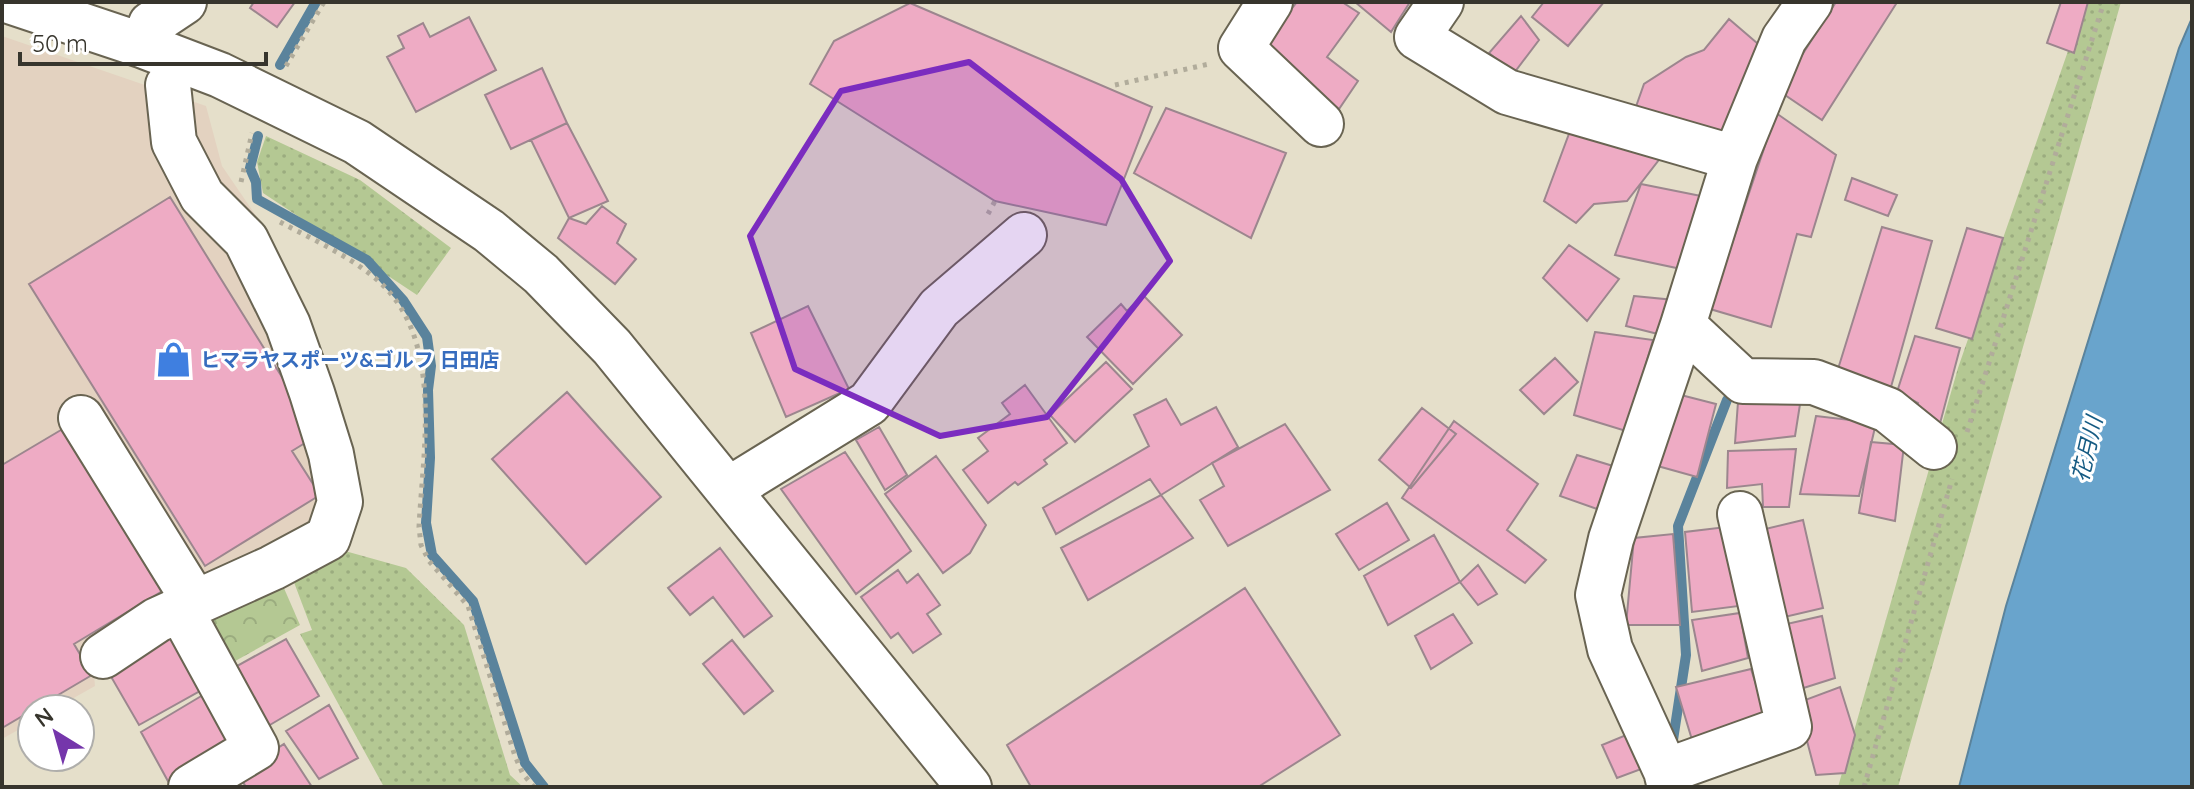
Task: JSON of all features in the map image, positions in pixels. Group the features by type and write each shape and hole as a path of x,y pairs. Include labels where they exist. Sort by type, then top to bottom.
{"street":[{"path":"12,2 220,75 357,142 489,231 541,274 612,347 969,787"},
{"path":"144,46 151,24 184,2"},
{"path":"1270,2 1241,48 1321,124"},
{"path":"1441,2 1417,37 1507,92 1735,158"},
{"path":"1740,514 1789,727 1668,779 1610,649 1598,595 1611,539 1735,158 1784,39 1810,2"},
{"path":"103,656 157,620 272,568 328,538 340,502 331,454 288,325 246,240 202,196 174,142 168,85"},
{"path":"728,490 869,403 939,308 1024,235"},
{"path":"1683,325 1743,381 1814,382 1888,410 1950,455"},
{"path":"81,418 188,606 256,748 191,787"}],"path":[{"path":"280,76 324,2"},
{"path":"1864,787 1950,455 2104,2"},
{"path":"1115,85 1222,61 1241,48"},
{"path":"244,191 241,182 253,131"},
{"path":"269,216 372,275 400,307 408,322 424,373 421,545 429,561 468,606 515,756 523,774 534,787"}],"highlighted area":[{"path":"969,62 1121,179 1170,261 1047,417 940,436 795,369 750,236 841,91"}],"shaded area":[{"path":"2,36 206,106 222,166 263,226 353,452 354,537 237,590 93,665 95,686 83,693 16,693 16,731 2,739"}],"green space":[{"path":"2085,2 2121,2 1898,787 1838,787 1958,368"},
{"path":"266,136 360,180 451,248 417,295 263,193 257,162"},
{"path":"345,551 406,568 464,625 510,775 523,787 384,787 300,634 312,630 292,577"},
{"path":"280,579 300,625 219,670 195,627"}],"water":[{"name":"花月川","path":"2192,18 2192,787 1959,787 2006,606 2179,48"}],"building":[{"path":"254,2 295,2 277,27 250,8"},
{"path":"1297,2 1342,2 1359,13 1327,57 1358,81 1339,109 1259,50"},
{"path":"1355,2 1410,2 1391,32"},
{"path":"1544,2 1604,2 1568,46 1532,17"},
{"path":"1836,2 1896,4 1822,120 1779,91"},
{"path":"2061,2 2088,2 2074,53 2047,43"},
{"path":"910,3 1152,107 1106,225 995,201 810,84 834,41"},
{"path":"1521,16 1539,40 1514,73 1489,53"},
{"path":"469,17 496,70 416,112 387,57 404,48 398,36 423,23 430,37"},
{"path":"1729,19 1764,49 1723,142 1633,115 1644,84 1686,57 1704,50"},
{"path":"542,68 567,123 511,149 485,95"},
{"path":"1166,108 1286,153 1251,238 1134,173"},
{"path":"1776,113 1836,155 1811,237 1797,234 1771,327 1710,309"},
{"path":"567,123 608,201 569,218 531,140"},
{"path":"1573,123 1665,152 1627,201 1594,204 1576,223 1544,201"},
{"path":"1852,178 1897,195 1888,216 1845,200"},
{"path":"1641,184 1711,198 1686,270 1615,255"},
{"name":"ヒマラヤスポーツ&ゴルフ 日田店","path":"170,197 318,435 292,451 320,495 205,566 29,284"},
{"path":"602,206 626,224 617,243 636,259 615,284 558,238 569,218 586,224"},
{"path":"1882,227 1932,241 1891,387 1838,369"},
{"path":"1967,228 2003,238 1972,339 1936,328"},
{"path":"1569,245 1619,279 1587,321 1543,278"},
{"path":"1143,295 1182,335 1133,384 1087,337 1121,304 1127,311"},
{"path":"1634,296 1674,300 1666,336 1626,326"},
{"path":"808,306 849,389 786,417 751,333"},
{"path":"1595,332 1653,340 1626,431 1574,415"},
{"path":"1915,336 1960,348 1938,431 1913,422 1918,403 1897,392"},
{"path":"1555,358 1578,382 1544,414 1520,390"},
{"path":"1106,362 1132,389 1075,442 1050,415"},
{"path":"1025,385 1067,443 1044,460 1047,464 1018,485 1015,482 988,503 963,470 988,451 978,438 1010,414 1002,403"},
{"path":"567,392 661,497 586,564 492,459"},
{"path":"1677,394 1716,404 1697,477 1654,465"},
{"path":"1801,398 1795,436 1735,443 1738,402"},
{"path":"1166,399 1181,425 1216,407 1238,447 1161,495 1150,479 1056,534 1043,508 1149,446 1134,415"},
{"path":"1422,408 1456,434 1411,488 1379,460"},
{"path":"1816,416 1876,423 1859,496 1800,494"},
{"path":"1454,421 1538,484 1507,530 1546,560 1525,583 1402,498"},
{"path":"1285,424 1330,490 1228,546 1200,500 1224,486 1212,463"},
{"path":"66,427 164,590 74,644 92,675 61,693 16,693 16,720 2,728 2,465"},
{"path":"879,427 907,475 885,490 856,440"},
{"path":"1871,442 1904,445 1895,521 1859,513"},
{"path":"1796,449 1789,507 1763,507 1762,484 1727,488 1728,451"},
{"path":"845,452 911,551 856,594 781,489"},
{"path":"1577,455 1613,466 1597,509 1560,496"},
{"path":"936,456 986,525 970,553 943,573 885,494"},
{"path":"1161,495 1193,538 1088,600 1061,548"},
{"path":"1387,503 1409,540 1359,570 1336,534"},
{"path":"1803,520 1823,608 1776,619 1757,531"},
{"path":"1726,527 1739,606 1692,612 1685,532"},
{"path":"1673,534 1680,625 1626,625 1634,538"},
{"path":"1434,535 1460,582 1388,625 1364,576"},
{"path":"720,548 772,616 744,637 713,597 690,615 668,588"},
{"path":"1478,565 1497,594 1478,605 1460,582"},
{"path":"898,570 907,583 918,574 940,605 927,614 941,634 913,653 898,633 891,638 861,597"},
{"path":"1245,588 1340,735 1258,787 1031,787 1007,745"},
{"path":"1740,613 1748,658 1702,671 1692,620"},
{"path":"1453,614 1472,643 1431,669 1415,636"},
{"path":"1822,616 1835,678 1791,692 1778,626"},
{"path":"174,630 207,687 139,725 106,668"},
{"path":"286,639 319,696 263,729 226,672"},
{"path":"732,640 773,691 744,714 703,664"},
{"path":"1751,669 1768,722 1693,743 1676,687"},
{"path":"1840,687 1855,735 1845,773 1816,775 1797,703"},
{"path":"208,692 239,741 169,783 141,732"},
{"path":"329,705 358,758 319,779 286,731"},
{"path":"1631,733 1644,768 1617,778 1602,745"},
{"path":"284,744 312,787 246,787 238,774"}],"waterway":[{"path":"280,65 316,2"},
{"path":"258,136 250,168 256,182 257,199 367,260 403,300 427,337 431,366 426,523 432,555 473,601 525,763 544,787"},
{"path":"1673,740 1686,655 1678,526 1727,400"}],"place":[{"name":"ヒマラヤスポーツ&ゴルフ 日田店","path":"174,360"}]}
